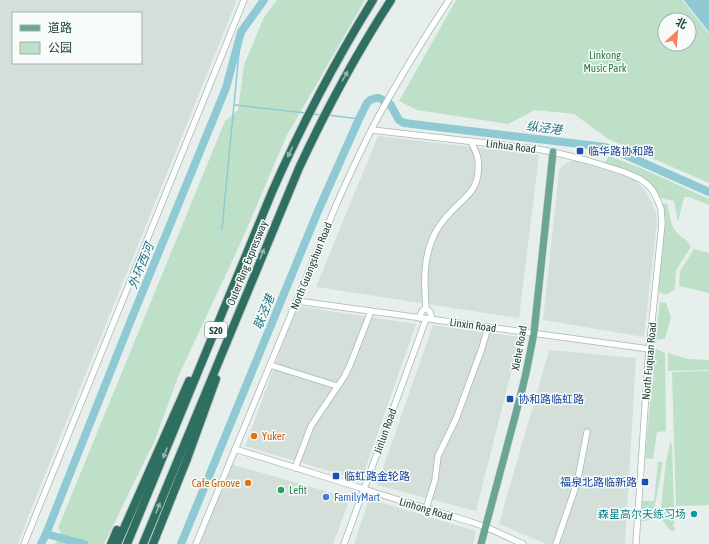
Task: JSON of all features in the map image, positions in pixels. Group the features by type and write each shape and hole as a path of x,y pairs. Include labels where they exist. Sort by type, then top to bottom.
{"highway":[{"name":"Outer Ring Expressway","path":"127,544 275,186 311,109 373,0"},
{"name":"Outer Ring Expressway","path":"143,544 288,192 326,110 391,0"},
{"path":"117,544 180,401 234,284"},
{"path":"153,544 206,410 248,290"},
{"path":"111,544 146,479"},
{"path":"160,544 175,488"}],"main road":[{"name":"Xiehe Road","path":"481,544 521,394 534,333 553,152"}],"street":[{"path":"24,544 244,0"},
{"name":"North Guangshun Road","path":"196,544 337,203 383,108 449,0"},
{"name":"Linhua Road","path":"372,130 523,147 553,152 624,172 644,182"},
{"path":"429,319 430,312 426,308 424,288 425,266 428,252 431,242 443,221 449,213 464,200 475,186 479,166 471,141"},
{"name":"North Fuquan Road","path":"636,544 649,349 662,218 661,209 655,194 644,182"},
{"name":"Linxin Road","path":"297,301 649,349"},
{"path":"419,318 422,311 426,308"},
{"path":"295,468 311,426 350,365 371,311"},
{"name":"Jinlun Road","path":"344,544 429,319"},
{"path":"426,508 435,480 438,456 456,419 482,348 488,327"},
{"path":"270,365 337,386"},
{"path":"556,544 577,483 587,432"},
{"name":"Linhong Road","path":"235,449 486,527 523,544"}],"shaded area":[{"path":"0,0 237,0 34,502 18,544 0,544"},
{"path":"378,136 539,155 519,318 316,287"},
{"path":"575,161 634,179 644,189 656,212 657,222 644,337 543,320 559,171 562,166 569,162"},
{"path":"297,306 416,324 364,472 353,478 245,446"},
{"path":"433,325 520,337 476,511 377,485"},
{"path":"549,350 636,358 625,544 547,544 499,524"},
{"path":"231,464 350,498 333,544 200,544"},
{"path":"369,499 476,531 473,544 354,544"}],"green space":[{"path":"277,0 365,0 286,137 242,240 178,377 155,440 104,544 54,544 57,542 61,533 58,528 225,121 238,110 244,65 264,17"},
{"name":"Linkong Music Park","path":"456,0 682,0 692,12 657,12 657,52 697,52 697,19 709,34 709,183 608,139 574,114 535,110 508,124 417,110 399,101"},
{"path":"609,156 643,169 709,199 709,205 689,197 684,197 678,222 674,201 659,198 652,186 604,164"},
{"path":"661,203 667,204 675,230 688,242 691,247 676,270 674,290 667,294 661,293 658,289"},
{"path":"694,249 709,253 709,293 679,286 680,271"},
{"path":"660,302 666,303 671,317 665,339 655,340"},
{"path":"655,348 665,353 666,431 657,432 653,459 645,458"},
{"path":"668,353 688,359 709,360 709,370 668,371"},
{"path":"709,371 709,505 676,506 672,372"},
{"path":"670,442 672,445 674,507 669,507 667,515 675,521 673,526 675,528 674,532 668,528 660,516 666,462"},
{"path":"658,462 663,462 655,505 655,519 640,522 641,501 654,501"}],"water":[{"path":"684,0 709,0 709,32 697,17 697,12 693,12"}],"waterway":[{"name":"外环西河","path":"41,544 226,88 241,32 264,0"},
{"path":"222,229 241,32"},
{"name":"联泾港","path":"181,544 318,211 359,119 370,100 379,98 390,104 399,120 404,123 605,147 709,192"},
{"path":"235,105 306,113"},
{"path":"312,114 322,115"},
{"path":"328,115 359,119"},
{"path":"46,534 84,544"}],"place":[{"name":"临华路协和路","path":"580,151"},
{"name":"协和路临虹路","path":"510,399"},
{"name":"Yuker","path":"254,436"},
{"name":"临虹路金轮路","path":"336,476"},
{"name":"福泉北路临新路","path":"645,482"},
{"name":"Cafe Groove","path":"248,483"},
{"name":"Lefit","path":"281,490"},
{"name":"FamilyMart","path":"326,497"},
{"name":"森星高尔夫练习场","path":"694,514"}],"water label":[{"name":"纵泾港","path":"544,128"}]}
